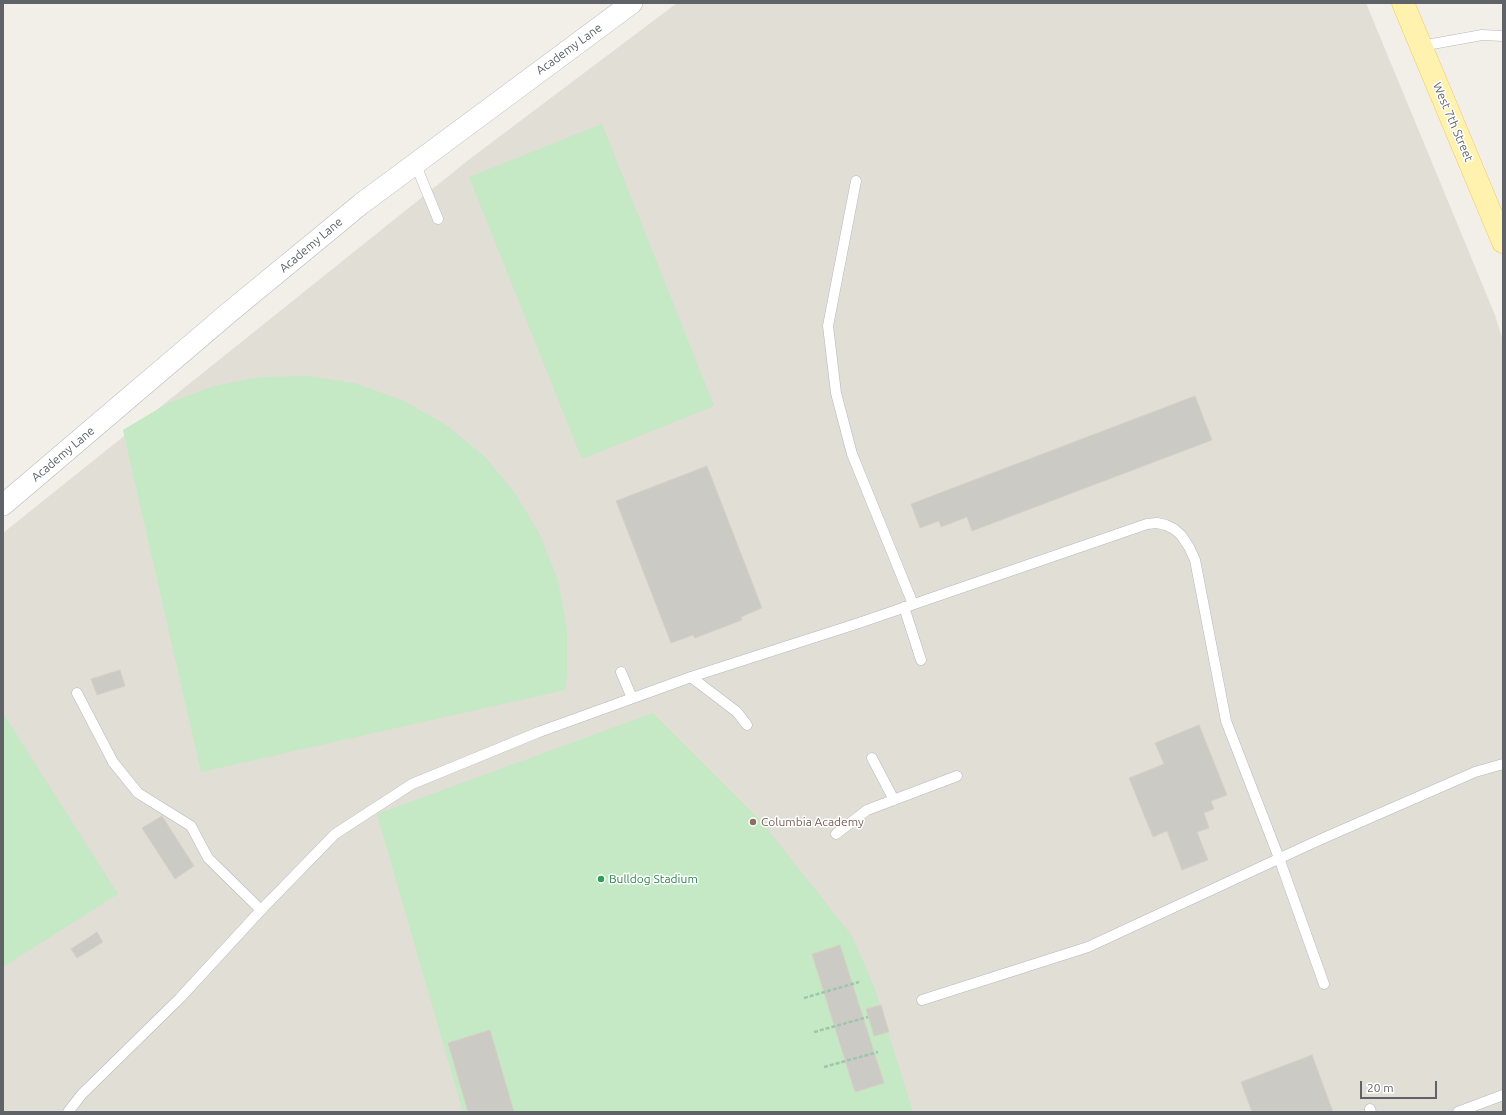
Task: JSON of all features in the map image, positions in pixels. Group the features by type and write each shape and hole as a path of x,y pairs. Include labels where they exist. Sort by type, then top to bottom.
{"main road":[{"name":"West 7th Street","path":"1403,3 1503,242"}],"street":[{"name":"Academy Lane","path":"3,505 361,204 632,3"}],"lane":[{"path":"1421,46 1482,36 1503,36"},
{"path":"415,163 438,220"},
{"path":"856,181 828,326 836,393 852,454 909,606 921,660"},
{"path":"68,1112 82,1094 180,998 261,910 335,834 412,784 539,732 691,677 859,623 1148,524 1158,523 1174,529 1181,535 1195,560 1226,721 1279,858 1324,984"},
{"path":"622,672 632,698"},
{"path":"691,677 737,712 747,725"},
{"path":"77,693 113,762 138,793 191,826 208,858 261,910"},
{"path":"872,758 894,800"},
{"path":"922,1000 1088,947 1279,858 1475,772 1503,764"},
{"path":"836,834 867,810 957,776"},
{"path":"1458,1112 1503,1095"}],"path":[{"path":"804,998 859,982"},
{"path":"814,1032 868,1017"},
{"path":"824,1067 878,1052"}],"shaded area":[{"name":"Columbia Academy","path":"677,3 1366,3 1495,315 1503,341 1503,1112 3,1112 3,533 471,158"}],"green space":[{"path":"602,124 714,406 582,459 469,177"},
{"path":"310,376 358,384 404,401 446,425 484,456 515,493 540,535 558,580 567,628 567,677 565,690 201,772 123,430 168,403 214,386 261,377"},
{"path":"3,713 118,894 3,967"},
{"name":"Bulldog Stadium","path":"653,713 761,821 852,936 875,989 913,1112 463,1112 377,814"}],"building":[{"path":"1195,396 1212,440 972,531 967,517 941,527 939,521 920,528 911,504"},
{"path":"707,466 762,608 741,617 742,620 695,638 693,635 671,643 616,501"},
{"path":"120,670 125,686 97,695 91,679"},
{"path":"1199,725 1227,795 1211,801 1214,809 1204,813 1209,828 1197,832 1208,860 1182,870 1167,831 1153,837 1129,778 1164,764 1155,743"},
{"path":"162,816 194,866 175,879 142,828"},
{"path":"97,932 103,942 77,958 71,949"},
{"path":"840,945 884,1083 855,1092 812,954"},
{"path":"881,1005 889,1032 874,1036 866,1009"},
{"path":"490,1030 514,1112 468,1112 448,1043"},
{"path":"1312,1055 1333,1112 1252,1112 1241,1082"}],"place":[{"name":"Columbia Academy","path":"753,822"},
{"name":"Bulldog Stadium","path":"601,879"}]}
